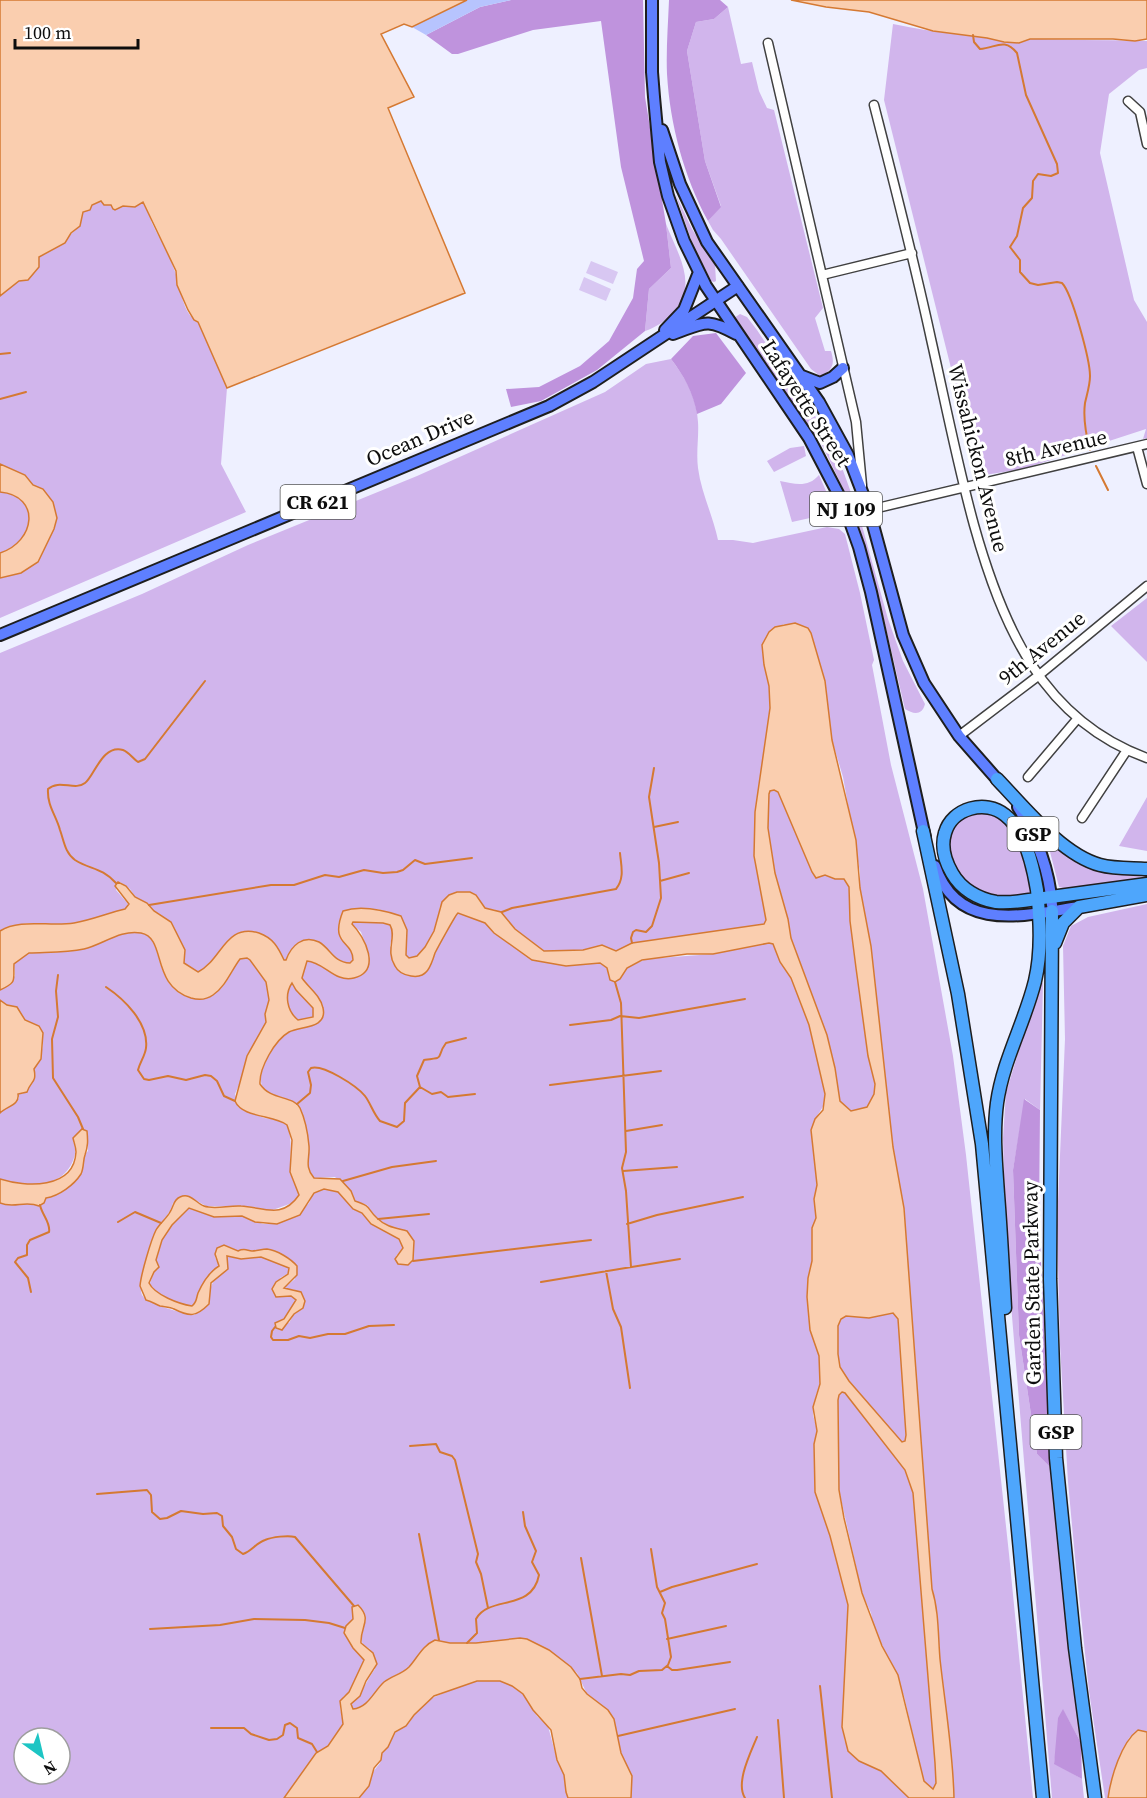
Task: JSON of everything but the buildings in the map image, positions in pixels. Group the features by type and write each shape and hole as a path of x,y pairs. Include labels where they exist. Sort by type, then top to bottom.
{"highway":[{"name":"NJ 109","path":"997,779 1060,842 1082,858 1109,866 1147,869"},
{"path":"1009,1429 1008,1348 995,1147 996,1123 1002,1081 1037,972 1046,911 1045,897 1034,875 1025,848 1014,825 1006,815 996,809 977,807 963,811 954,818 944,834 944,853 951,871 964,887 975,895 995,902 1045,897 1147,884"},
{"name":"Garden State Parkway","path":"923,831 952,965 975,1094 988,1205 1043,1798"},
{"name":"NJ 109","path":"1079,907 1147,895"},
{"path":"1052,949 1063,923 1079,907"},
{"name":"Garden State Parkway","path":"1046,911 1052,949 1050,1232 1056,1458 1075,1648 1095,1798"}],"main road":[{"name":"Lafayette Street","path":"652,3 652,72 660,162 668,196 684,241 715,301 809,438 832,479 849,518 872,592 923,831"},
{"name":"Lafayette Street","path":"656,113 688,202 707,242 802,376 834,427 862,488 899,622 908,648 930,693 958,736 997,779"},
{"path":"655,341 684,310 699,272"},
{"name":"Ocean Drive","path":"0,635 549,406 593,382 738,286"},
{"path":"655,341 706,322 719,325 739,336"},
{"path":"802,376 820,383 833,377 843,368"},
{"name":"GSP","path":"997,779 1019,809 1037,843 1047,873 1045,897"},
{"name":"NJ 109","path":"923,831 939,877 952,895 963,905 982,914 998,916 1079,907"}],"street":[{"path":"768,43 858,433 862,488"},
{"path":"1128,101 1140,112 1147,144"},
{"name":"Wissahickon Avenue","path":"874,105 912,254 964,488 987,573 1001,609 1014,638 1052,694 1100,736 1147,758"},
{"path":"822,275 912,254"},
{"name":"8th Avenue","path":"869,510 1147,444"},
{"path":"1137,447 1147,484"},
{"name":"9th Avenue","path":"958,736 1038,676 1147,586"},
{"path":"1028,777 1078,718"},
{"path":"1082,818 1127,750"}],"shaded area":[{"path":"0,0 467,0 412,27 404,24 381,34 414,97 388,108 465,293 227,388 198,322 188,310 177,285 176,271 143,202 135,207 123,206 115,210 111,205 104,205 101,201 92,205 90,210 83,212 80,226 71,233 65,243 39,257 39,267 28,280 19,281 0,296"},
{"path":"511,0 643,0 645,97 671,268 649,289 645,331 597,370 541,401 511,407 506,389 539,387 580,366 609,341 633,298 637,269 644,261 621,167 601,21 533,30 458,54 452,54 426,35 480,7"},
{"path":"669,0 720,0 728,7 714,19 696,22 687,51 705,161 721,207 708,221 685,169 671,112 667,65"},
{"path":"791,0 1147,0 1147,39 1135,41 1030,39 1019,43 1004,42 933,31 869,12"},
{"path":"728,7 741,64 752,62 759,91 767,108 774,110 823,308 815,318 825,351 831,351 832,356 833,363 830,369 820,376 811,369 708,221 721,206 705,161 687,51 696,22 714,19"},
{"path":"893,24 987,37 1147,41 1147,68 1139,70 1109,94 1100,153 1134,300 1147,322 1147,438 1143,439 1146,429 1023,469 978,476 884,100"},
{"path":"675,193 692,229 715,265 716,281 714,282 711,281 695,251"},
{"path":"101,201 135,207 143,201 146,206 172,263 188,312 198,322 227,388 221,464 246,512 0,618 0,578 5,577 46,492 33,485 25,475 0,464 0,296 19,281 28,280 39,257 65,243 80,226 83,212"},
{"path":"666,224 684,270 685,292 681,303 673,313 660,324 645,331 649,289 671,268"},
{"path":"591,261 618,272 613,284 586,273"},
{"path":"584,277 611,289 606,301 579,290"},
{"path":"740,314 747,317 757,330 819,422 840,462 859,515 888,619 903,661 925,704 922,711 914,713 905,709 865,545 853,509 823,447 734,318"},
{"path":"716,333 746,373 721,404 697,414 687,385 671,359 693,336"},
{"path":"671,359 693,396 698,422 698,468 718,540 753,543 827,527 839,529 845,534 860,593 874,660 872,665 891,765 923,889 953,1056 966,1155 1033,1798 954,1798 937,1615 932,1589 904,1208 893,1147 871,946 843,777 832,740 825,681 784,624 769,633 762,645 770,708 755,812 766,920 764,924 633,943 616,951 602,945 583,950 544,951 515,929 503,914 485,908 479,899 440,906 435,929 428,945 416,956 409,958 406,955 407,930 390,914 376,909 360,912 339,921 340,933 351,950 353,960 350,963 338,959 323,945 311,940 300,942 284,960 270,940 258,933 247,931 231,938 198,972 184,963 185,950 171,922 154,911 147,903 135,897 130,889 120,882 116,890 129,905 125,909 74,923 17,925 0,931 0,653 142,594 248,545 417,476 605,392 646,364"},
{"path":"804,446 806,456 774,472 767,461 790,448"},
{"path":"0,464 25,475 33,485 43,489 53,502 57,518 38,562 21,573 0,578 0,553 21,539 29,520 28,510 23,502 13,495 0,492"},
{"path":"819,475 837,516 819,516 792,522 780,481 806,483"},
{"path":"0,492 13,495 23,502 28,510 29,520 21,539 0,553"},
{"path":"1147,598 1147,662 1111,626"},
{"path":"795,623 808,628 811,633 825,681 832,740 856,840 860,888 871,946 893,1147 904,1208 932,1589 937,1615 954,1798 909,1798 881,1771 859,1761 848,1751 842,1727 848,1605 830,1536 815,1492 814,1444 817,1431 813,1407 820,1384 819,1356 810,1330 807,1297 812,1261 812,1228 816,1218 814,1199 817,1185 811,1130 815,1119 823,1110 825,1094 809,1025 791,978 780,962 773,944 713,954 687,954 642,960 627,968 620,979 615,982 610,980 607,968 600,963 566,966 532,960 494,933 485,923 458,913 436,950 428,971 421,975 408,976 398,970 392,960 390,925 353,922 352,924 366,945 369,961 367,968 362,974 347,979 307,961 302,978 320,1000 323,1015 321,1020 312,1026 289,1032 278,1041 262,1070 260,1084 270,1093 292,1101 300,1108 308,1137 308,1166 314,1178 340,1179 351,1191 355,1201 367,1206 380,1221 391,1227 407,1231 414,1241 413,1260 408,1265 398,1264 395,1259 403,1248 399,1239 371,1224 338,1192 324,1189 314,1193 300,1215 277,1224 255,1222 242,1216 214,1217 189,1208 172,1225 162,1240 156,1260 159,1267 149,1283 162,1295 192,1306 196,1302 204,1281 219,1266 215,1254 217,1248 224,1245 238,1251 267,1249 275,1251 297,1266 297,1275 284,1288 301,1292 305,1301 303,1308 294,1314 282,1330 276,1328 275,1323 284,1319 296,1300 291,1296 276,1297 272,1289 276,1282 288,1274 289,1268 261,1257 241,1259 227,1256 228,1269 211,1283 209,1304 193,1314 146,1300 140,1286 154,1235 178,1198 187,1196 208,1207 241,1206 279,1210 293,1203 299,1195 290,1172 292,1140 287,1125 275,1119 244,1111 235,1101 247,1056 266,1022 265,1014 269,1000 266,982 250,960 240,959 225,983 213,995 205,999 194,999 178,992 170,983 164,973 154,943 149,937 134,932 119,935 84,949 29,953 14,964 12,982 0,990 0,931 26,924 74,923 125,909 129,904 115,886 118,882 171,922 185,950 184,963 198,972 231,938 238,933 248,931 259,933 271,940 284,960 294,946 308,939 319,942 336,958 350,963 353,960 352,954 340,937 339,922 343,911 357,908 379,910 401,916 407,930 406,955 409,958 417,956 434,931 442,902 449,895 457,892 470,892 476,895 485,908 501,912 515,929 544,951 583,950 602,945 616,951 632,943 764,924 766,920 754,856 755,812 770,708 762,645 769,632 775,627","holes":["770,791 778,792 816,878 825,875 835,879 844,879 849,887 850,921 856,968 868,1056 875,1084 874,1094 867,1107 851,1111 840,1101 827,1035 791,938 775,873 768,828","292,983 313,1008 313,1017 298,1020 294,1016 287,998","893,1313 898,1319 906,1435 905,1441 902,1442 849,1381 840,1367 838,1326 841,1319 846,1316 869,1318","842,1392 845,1393 905,1470 913,1493 935,1763 936,1783 933,1789 924,1781 898,1675 882,1646 862,1593 844,1518 839,1490 839,1395"]},
{"path":"770,790 778,792 816,877 825,875 835,879 844,879 849,887 850,921 856,968 868,1056 875,1084 874,1094 867,1107 851,1111 840,1101 827,1035 791,937 775,872 768,828"},
{"path":"1147,797 1147,851 1119,846"},
{"path":"983,811 1005,822 1012,832 1023,856 1032,894 990,897 970,887 954,868 947,846 948,835 960,819"},
{"path":"1047,840 1073,860 1105,872 1147,877 1067,889 1059,887"},
{"path":"1147,904 1147,1732 1140,1730 1129,1738 1116,1766 1108,1798 1105,1798 1089,1691 1076,1568 1068,1482 1060,1345 1057,1225 1065,1039 1063,946 1071,926 1088,917"},
{"path":"458,913 485,923 494,933 532,960 566,966 600,963 607,968 609,978 620,979 627,968 646,959 713,954 773,944 780,962 791,977 809,1025 825,1094 824,1105 817,1116 812,1141 817,1185 816,1218 812,1228 812,1261 807,1297 810,1330 819,1356 820,1384 813,1415 817,1430 814,1444 815,1492 830,1536 848,1605 842,1727 845,1742 859,1761 881,1771 909,1798 631,1798 632,1776 621,1753 614,1719 608,1710 587,1694 577,1673 549,1650 527,1639 476,1643 450,1643 435,1640 423,1649 407,1669 387,1681 364,1704 353,1709 351,1704 375,1669 370,1649 363,1645 361,1639 366,1618 352,1609 353,1619 346,1626 344,1633 364,1660 349,1692 343,1697 340,1707 343,1723 328,1746 316,1753 284,1798 0,1798 0,1203 37,1205 46,1198 53,1197 81,1174 84,1155 88,1151 87,1131 84,1129 73,1140 75,1152 72,1163 59,1178 30,1185 0,1179 0,1113 19,1098 18,1094 25,1092 34,1078 34,1069 41,1055 43,1040 41,1029 25,1020 17,1007 7,1005 0,1000 0,990 15,976 14,964 29,953 84,949 133,932 140,932 148,936 157,951 168,981 175,990 193,998 209,996 216,992 227,981 240,959 250,960 266,982 269,1000 264,1028 247,1056 242,1078 235,1094 238,1107 264,1118 279,1120 287,1125 292,1177 299,1195 292,1203 270,1211 253,1207 206,1206 188,1196 173,1203 154,1236 145,1263 141,1290 142,1295 151,1302 194,1315 209,1304 211,1287 228,1262 226,1256 241,1259 261,1257 289,1268 289,1273 280,1278 278,1297 291,1296 296,1299 290,1312 280,1321 289,1323 294,1314 303,1308 295,1290 284,1288 295,1279 292,1261 269,1249 238,1251 230,1247 215,1257 219,1266 204,1281 196,1302 192,1306 169,1299 149,1286 154,1272 158,1269 156,1260 162,1240 172,1225 189,1208 214,1217 242,1216 263,1224 274,1224 297,1216 309,1203 314,1192 324,1189 338,1192 371,1224 399,1239 403,1248 396,1256 413,1260 414,1241 404,1230 391,1228 375,1216 367,1205 355,1201 353,1195 335,1177 314,1178 308,1168 309,1149 294,1102 267,1092 261,1083 261,1075 268,1057 285,1035 317,1023 317,996 302,978 307,961 335,974 353,978 370,957 361,932 352,924 353,922 390,925 393,932 390,946 411,976 421,975 428,970 436,950"},
{"path":"292,983 313,1008 313,1017 298,1020 291,1012 287,998"},
{"path":"1039,983 1043,983 1040,1110 1025,1099 1013,1170 1019,1335 1037,1454 1051,1468 1070,1667 1081,1743 1063,1710 1054,1763 1082,1779 1084,1798 1052,1798 1006,1244 1003,1138 1006,1093"},
{"path":"0,1000 7,1005 17,1007 25,1020 39,1026 43,1033 41,1059 34,1069 33,1081 27,1092 18,1094 17,1101 0,1113"},
{"path":"1024,1099 1040,1110 1039,1221 1051,1468 1037,1454 1019,1335 1013,1170"},
{"path":"82,1129 87,1131 88,1141 83,1169 70,1186 46,1198 39,1206 0,1203 0,1179 22,1184 47,1183 67,1173 73,1164 76,1152 73,1138"},
{"path":"893,1313 898,1319 906,1435 905,1441 902,1442 849,1381 840,1367 838,1354 838,1326 841,1319 846,1316 869,1318"},
{"path":"842,1392 845,1392 905,1470 913,1493 935,1763 936,1783 933,1790 924,1782 904,1696 862,1593 839,1490 838,1400"},
{"path":"358,1605 365,1615 361,1643 373,1653 377,1664 360,1696 351,1704 353,1709 363,1706 384,1682 406,1669 423,1649 435,1640 450,1643 476,1643 527,1639 549,1650 571,1667 580,1679 582,1688 608,1710 614,1719 621,1753 632,1776 631,1798 568,1798 551,1730 533,1710 523,1694 500,1681 477,1681 434,1696 406,1726 395,1732 388,1747 382,1753 381,1760 374,1768 369,1786 359,1798 284,1798 316,1753 328,1746 343,1724 340,1701 349,1692 364,1660 344,1633 346,1626 353,1619 352,1607"},
{"path":"490,1679 512,1686 523,1694 537,1716 548,1726 557,1760 564,1775 568,1798 359,1798 369,1786 373,1772 380,1763 382,1753 388,1747 392,1735 409,1723 430,1699 477,1681"},
{"path":"1063,1709 1081,1743 1082,1779 1054,1764 1058,1718"},
{"path":"1138,1730 1147,1732 1147,1798 1108,1798 1114,1771 1122,1752"}],"sand":[{"path":"467,0 511,0 480,7 426,35 412,27"}],"waterway":[{"path":"973,35 974,42 980,49 1004,44 1017,53 1026,95 1057,164 1058,173 1051,176 1038,174 1033,181 1032,198 1023,208 1017,236 1010,247 1020,260 1020,272 1030,283 1038,285 1062,283 1071,300 1089,368 1090,379 1084,415 1090,450"},
{"path":"0,354 10,353"},
{"path":"0,399 26,392"},
{"path":"1096,466 1108,490"},
{"path":"116,883 106,874 75,860 69,854 50,805 48,789 57,785 77,786 85,783 104,756 116,749 125,751 138,762 145,759 205,681"},
{"path":"632,943 633,932 636,930 646,932 652,926 661,898 659,863 649,797 654,768"},
{"path":"654,827 678,822"},
{"path":"502,912 512,908 616,889 621,876 620,853"},
{"path":"149,905 271,885 294,885 325,875 339,877 364,870 383,873 397,872 415,860 425,864 472,858"},
{"path":"660,881 689,873"},
{"path":"58,975 56,991 58,1017 52,1039 53,1078 83,1129"},
{"path":"615,982 621,1003 626,1152 622,1168 626,1191 631,1267"},
{"path":"106,987 127,1005 144,1030 146,1048 138,1070 144,1079 168,1076 186,1080 205,1075 211,1076 217,1081 224,1096 235,1101"},
{"path":"570,1025 611,1020 620,1016 639,1018 745,999"},
{"path":"466,1038 446,1043 438,1058 424,1060 417,1076 420,1087 432,1094 441,1092 448,1097 475,1094"},
{"path":"297,1104 310,1093 308,1072 311,1068 323,1069 340,1077 365,1096 380,1121 397,1127 404,1121 405,1103 420,1087"},
{"path":"550,1085 661,1071"},
{"path":"626,1131 662,1125"},
{"path":"343,1181 392,1167 436,1161"},
{"path":"623,1171 677,1167"},
{"path":"627,1224 657,1215 743,1197"},
{"path":"31,1292 28,1278 15,1262 18,1258 27,1255 27,1245 30,1240 49,1232 49,1225 40,1205"},
{"path":"118,1222 135,1212 161,1223"},
{"path":"378,1219 429,1214"},
{"path":"413,1261 591,1240"},
{"path":"541,1282 680,1259"},
{"path":"606,1271 613,1309 621,1327 630,1388"},
{"path":"275,1327 271,1337 273,1340 288,1340 299,1336 310,1338 328,1334 345,1334 369,1326 394,1325"},
{"path":"410,1446 436,1444 440,1452 452,1456 455,1460 478,1554 476,1562 481,1574 488,1608"},
{"path":"97,1494 147,1490 151,1495 152,1512 160,1519 181,1511 217,1513 222,1516 223,1526 232,1537 236,1549 243,1554 268,1539 284,1536 295,1537 354,1606"},
{"path":"467,1643 477,1633 476,1619 482,1612 490,1607 519,1599 535,1587 539,1575 532,1562 536,1551 525,1526 523,1512"},
{"path":"419,1534 439,1640"},
{"path":"580,1679 662,1670 668,1665 671,1657 662,1613 665,1603 657,1587 651,1549"},
{"path":"581,1558 602,1676"},
{"path":"660,1592 757,1564"},
{"path":"150,1629 220,1625 254,1619 305,1620 345,1628"},
{"path":"667,1639 726,1626"},
{"path":"667,1666 672,1670 677,1670 730,1662"},
{"path":"820,1686 832,1798"},
{"path":"618,1736 735,1709"},
{"path":"778,1720 784,1798"},
{"path":"211,1728 244,1728 251,1734 269,1740 283,1735 285,1725 290,1723 297,1728 298,1738 312,1744 317,1752"},
{"path":"745,1798 742,1792 743,1776 757,1737"}]}
